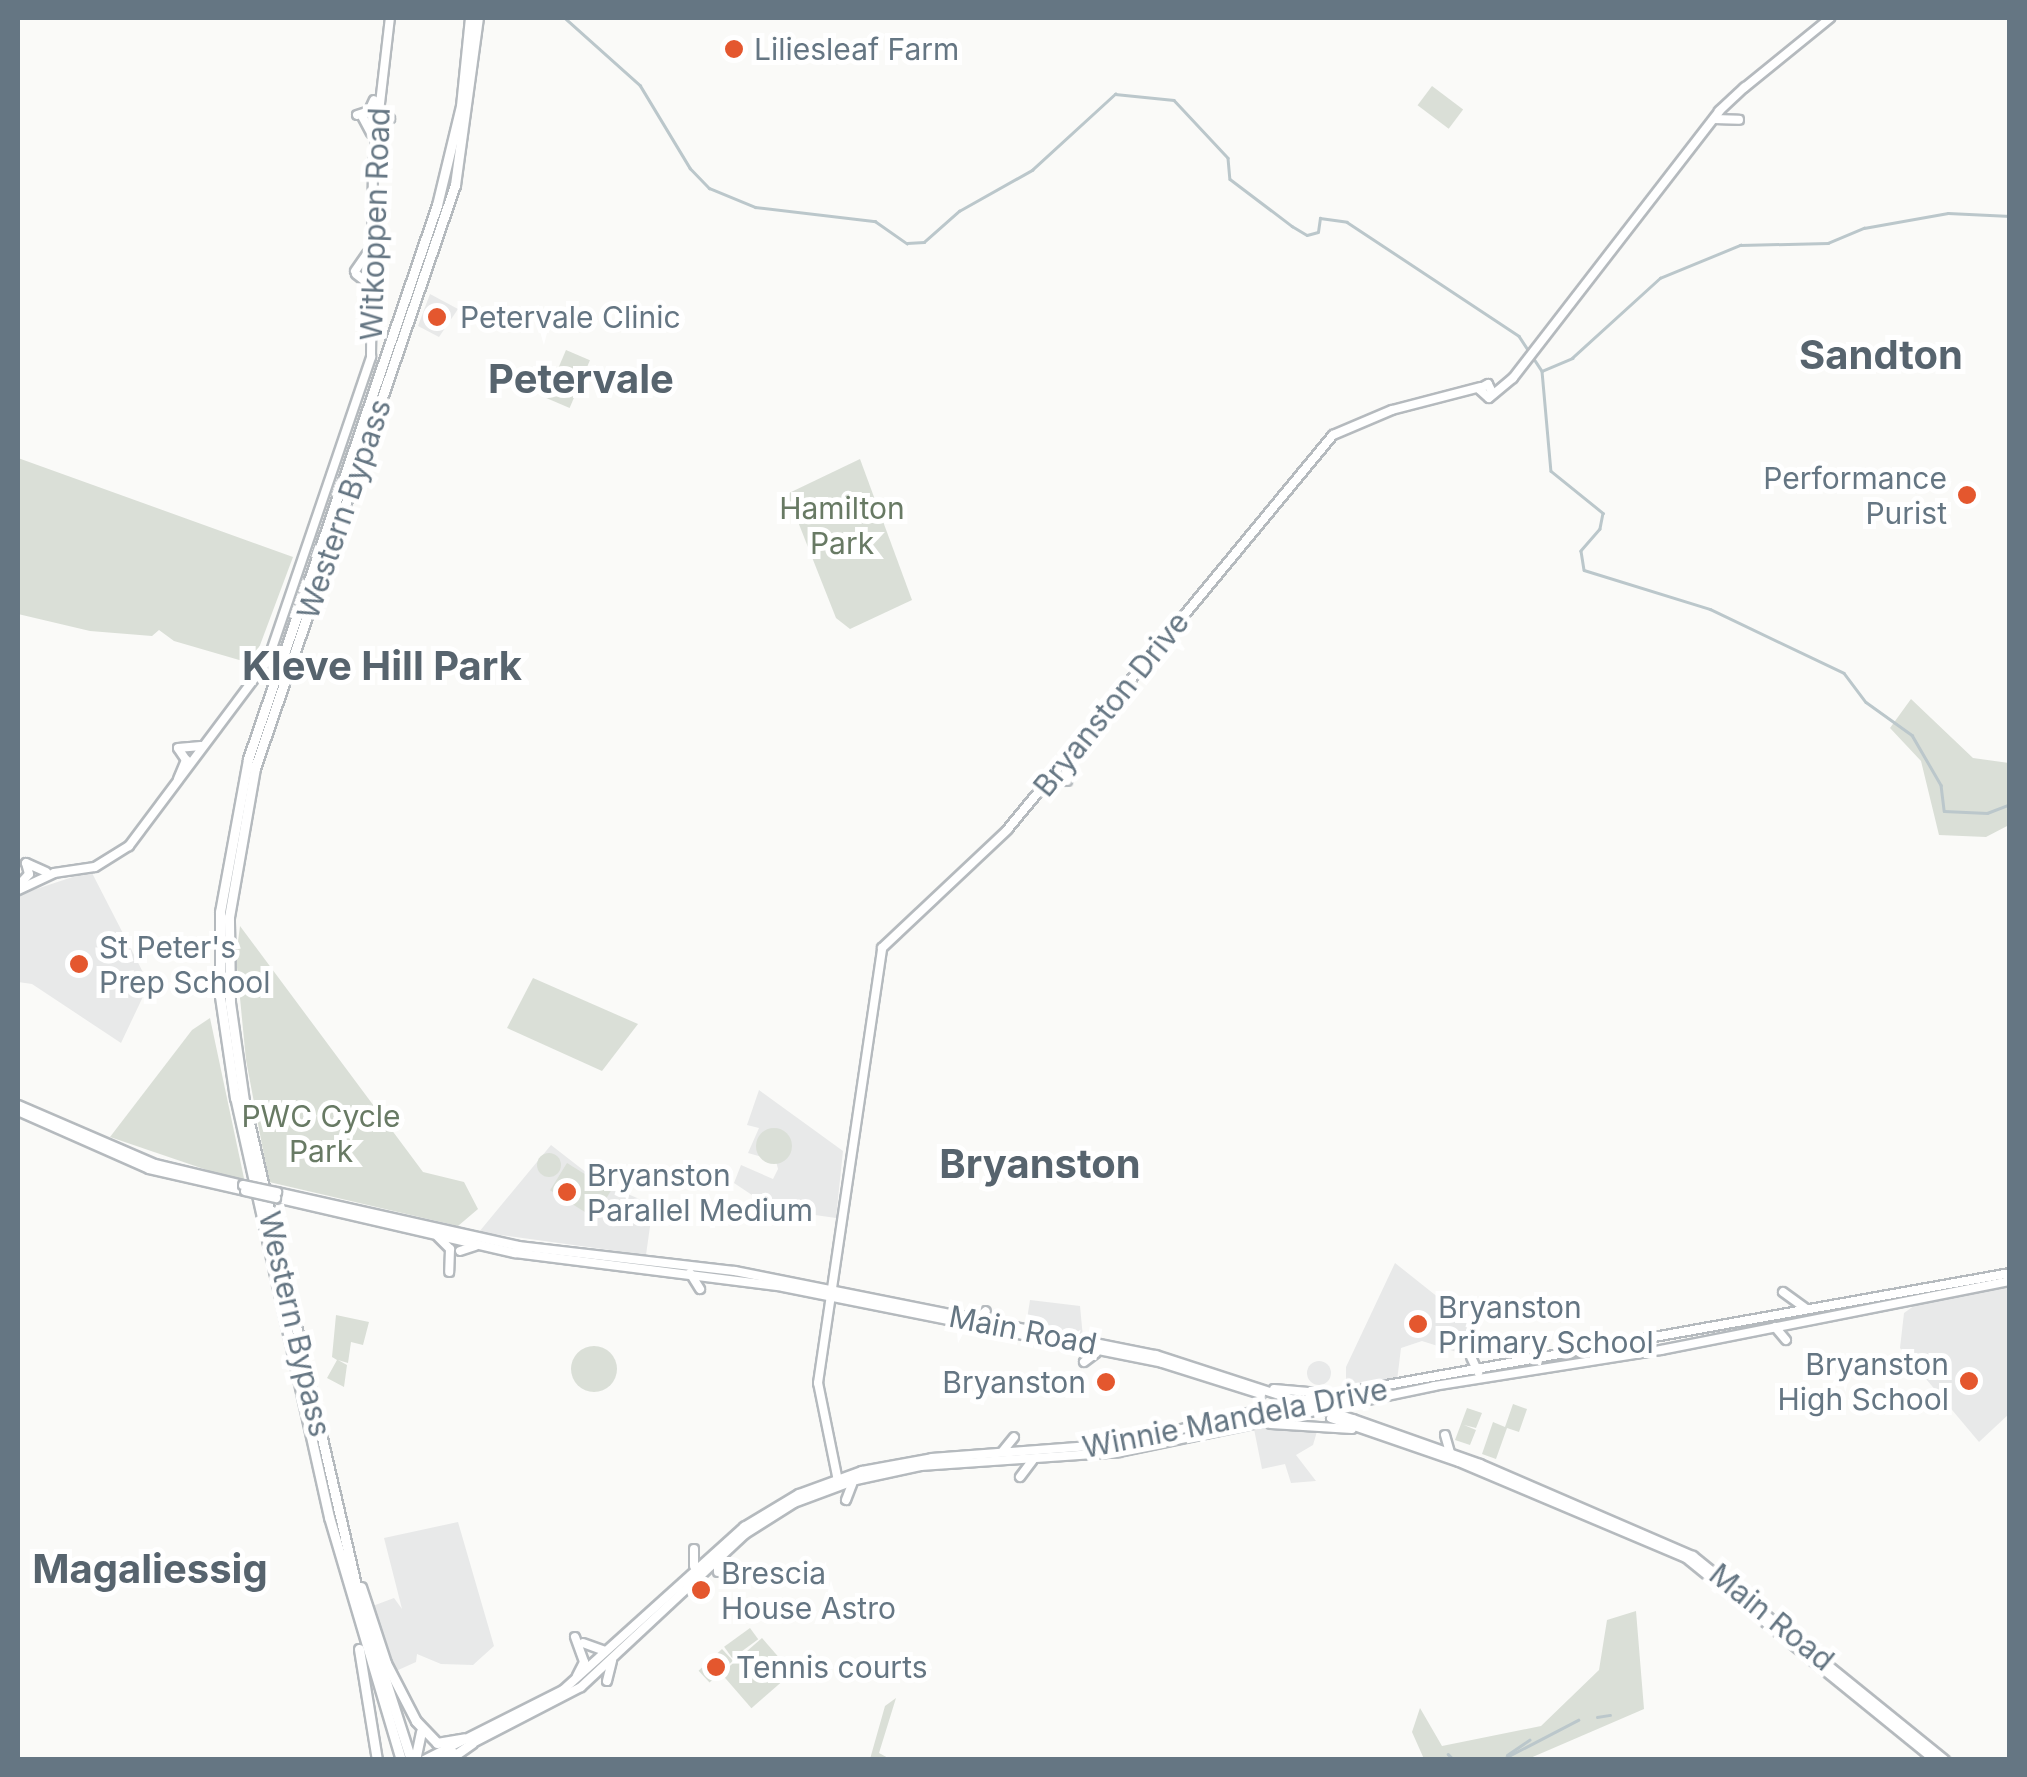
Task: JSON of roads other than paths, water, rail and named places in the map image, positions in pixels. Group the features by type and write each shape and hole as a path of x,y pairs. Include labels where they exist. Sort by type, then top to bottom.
{"highway":[{"name":"Western Bypass","path":"402,1760 335,1517 228,1069 219,969 224,876 248,760 453,144 474,18"},
{"name":"Western Bypass","path":"418,1758 358,1598 335,1517 238,1071 228,961 232,883 255,768 454,185 474,18"},
{"path":"335,1517 380,1648 416,1720 435,1742 468,1741"},
{"path":"335,1517 380,1760"},
{"path":"416,1720 418,1758"},
{"path":"448,1760 468,1741"}],"main road":[{"name":"Witkoppen Road","path":"18,887 46,872 115,853 177,780 264,660 364,365 373,135 389,18"},
{"path":"1691,146 1720,107 1830,18"},
{"path":"376,99 389,118 379,123 373,135 359,116 369,111 376,99"},
{"path":"1483,389 1493,394 1525,363 1720,107"},
{"path":"1711,120 1739,120"},
{"name":"Witkoppen Road","path":"18,887 54,874 95,867 129,846 265,666 370,361 373,135"},
{"path":"368,254 355,273 365,281 368,303"},
{"name":"Bryanston Drive","path":"836,1482 814,1390 874,988 885,944 1006,830 1326,443 1357,423 1456,393 1506,384"},
{"path":"177,780 186,760 178,748 202,746"},
{"path":"1067,757 1068,781"},
{"path":"1038,773 1054,774"},
{"path":"18,887 28,878 26,863 46,872"},
{"name":"Main Road","path":"18,1108 139,1165 480,1242 724,1269 988,1320 1075,1346 1180,1367 1450,1453 1701,1560 1945,1760"},
{"name":"Main Road","path":"277,1195 436,1235 830,1292 988,1320 1156,1355 1255,1386 1570,1508 1710,1574 1935,1760"},
{"path":"460,1252 480,1242 477,1227"},
{"path":"436,1235 450,1249 448,1272"},
{"path":"687,1272 702,1287 718,1275"},
{"name":"Winnie Mandela Drive","path":"859,1475 1169,1440 1238,1426 1338,1394 2010,1277"},
{"name":"Winnie Mandela Drive","path":"418,1758 468,1741 587,1682 716,1553 759,1516 815,1487 859,1475 998,1454 1030,1456 1118,1444 1305,1406 1775,1327 2010,1277"},
{"path":"1783,1292 1796,1307 1813,1309"},
{"path":"1761,1320 1784,1306"},
{"path":"1775,1327 1786,1340"},
{"path":"1075,1346 1084,1361 1106,1352"},
{"path":"1471,1357 1478,1372"},
{"path":"1255,1386 1338,1394"},
{"path":"1222,1422 1410,1391"},
{"path":"1238,1426 1316,1424 1376,1434"},
{"path":"1445,1434 1450,1453"},
{"path":"998,1454 1014,1436 1030,1456 1020,1477"},
{"path":"1118,1444 1169,1440"},
{"path":"815,1487 828,1478 830,1464 859,1475 846,1500"},
{"name":"Winnie Mandela Drive","path":"439,1760 564,1690 693,1570 780,1511 836,1482"},
{"path":"693,1570 696,1549 716,1553 718,1572"},
{"path":"1708,1586 1710,1574"},
{"path":"564,1690 583,1666 579,1640 597,1653 612,1648"},
{"path":"587,1682 606,1683 608,1668 624,1646"}],"waterway":[{"path":"565,18 640,85 690,168 709,188 755,207 875,221 907,243 924,242 959,211 1032,170 1115,94 1174,100 1228,158 1230,179 1292,226 1307,235 1318,232 1320,218 1347,222 1519,336 1542,371 1551,471 1603,513 1600,529 1581,551 1584,570 1710,609 1844,673 1866,702 1912,735 1941,785 1944,811 1987,813 2010,804"},
{"path":"1542,371 1572,358 1660,278 1740,245 1828,243 1864,228 1948,213 2010,216"},
{"path":"1597,1717 1610,1715"},
{"path":"1501,1760 1578,1720"},
{"path":"1507,1755 1529,1740"},
{"path":"1448,1754 1454,1760"}],"place":[{"name":"Liliesleaf Farm","path":"734,49"},
{"name":"Petervale Clinic","path":"437,317"},
{"name":"Performance Purist","path":"1967,495"},
{"name":"St Peter's Prep School","path":"79,964"},
{"name":"Bryanston Parallel Medium","path":"567,1192"},
{"name":"Bryanston Primary School","path":"1418,1324"},
{"name":"Bryanston High School","path":"1969,1381"},
{"name":"Bryanston","path":"1106,1382"},
{"name":"Brescia House Astro","path":"701,1590"},
{"name":"Tennis courts","path":"716,1667"}],"district":[{"name":"Sandton","path":"1881,355"},
{"name":"Petervale","path":"581,379"},
{"name":"Kleve Hill Park","path":"382,666"},
{"name":"Bryanston","path":"1040,1164"},
{"name":"Magaliessig","path":"150,1569"}],"park label":[{"name":"Hamilton Park","path":"842,525"},
{"name":"PWC Cycle Park","path":"321,1133"}]}
